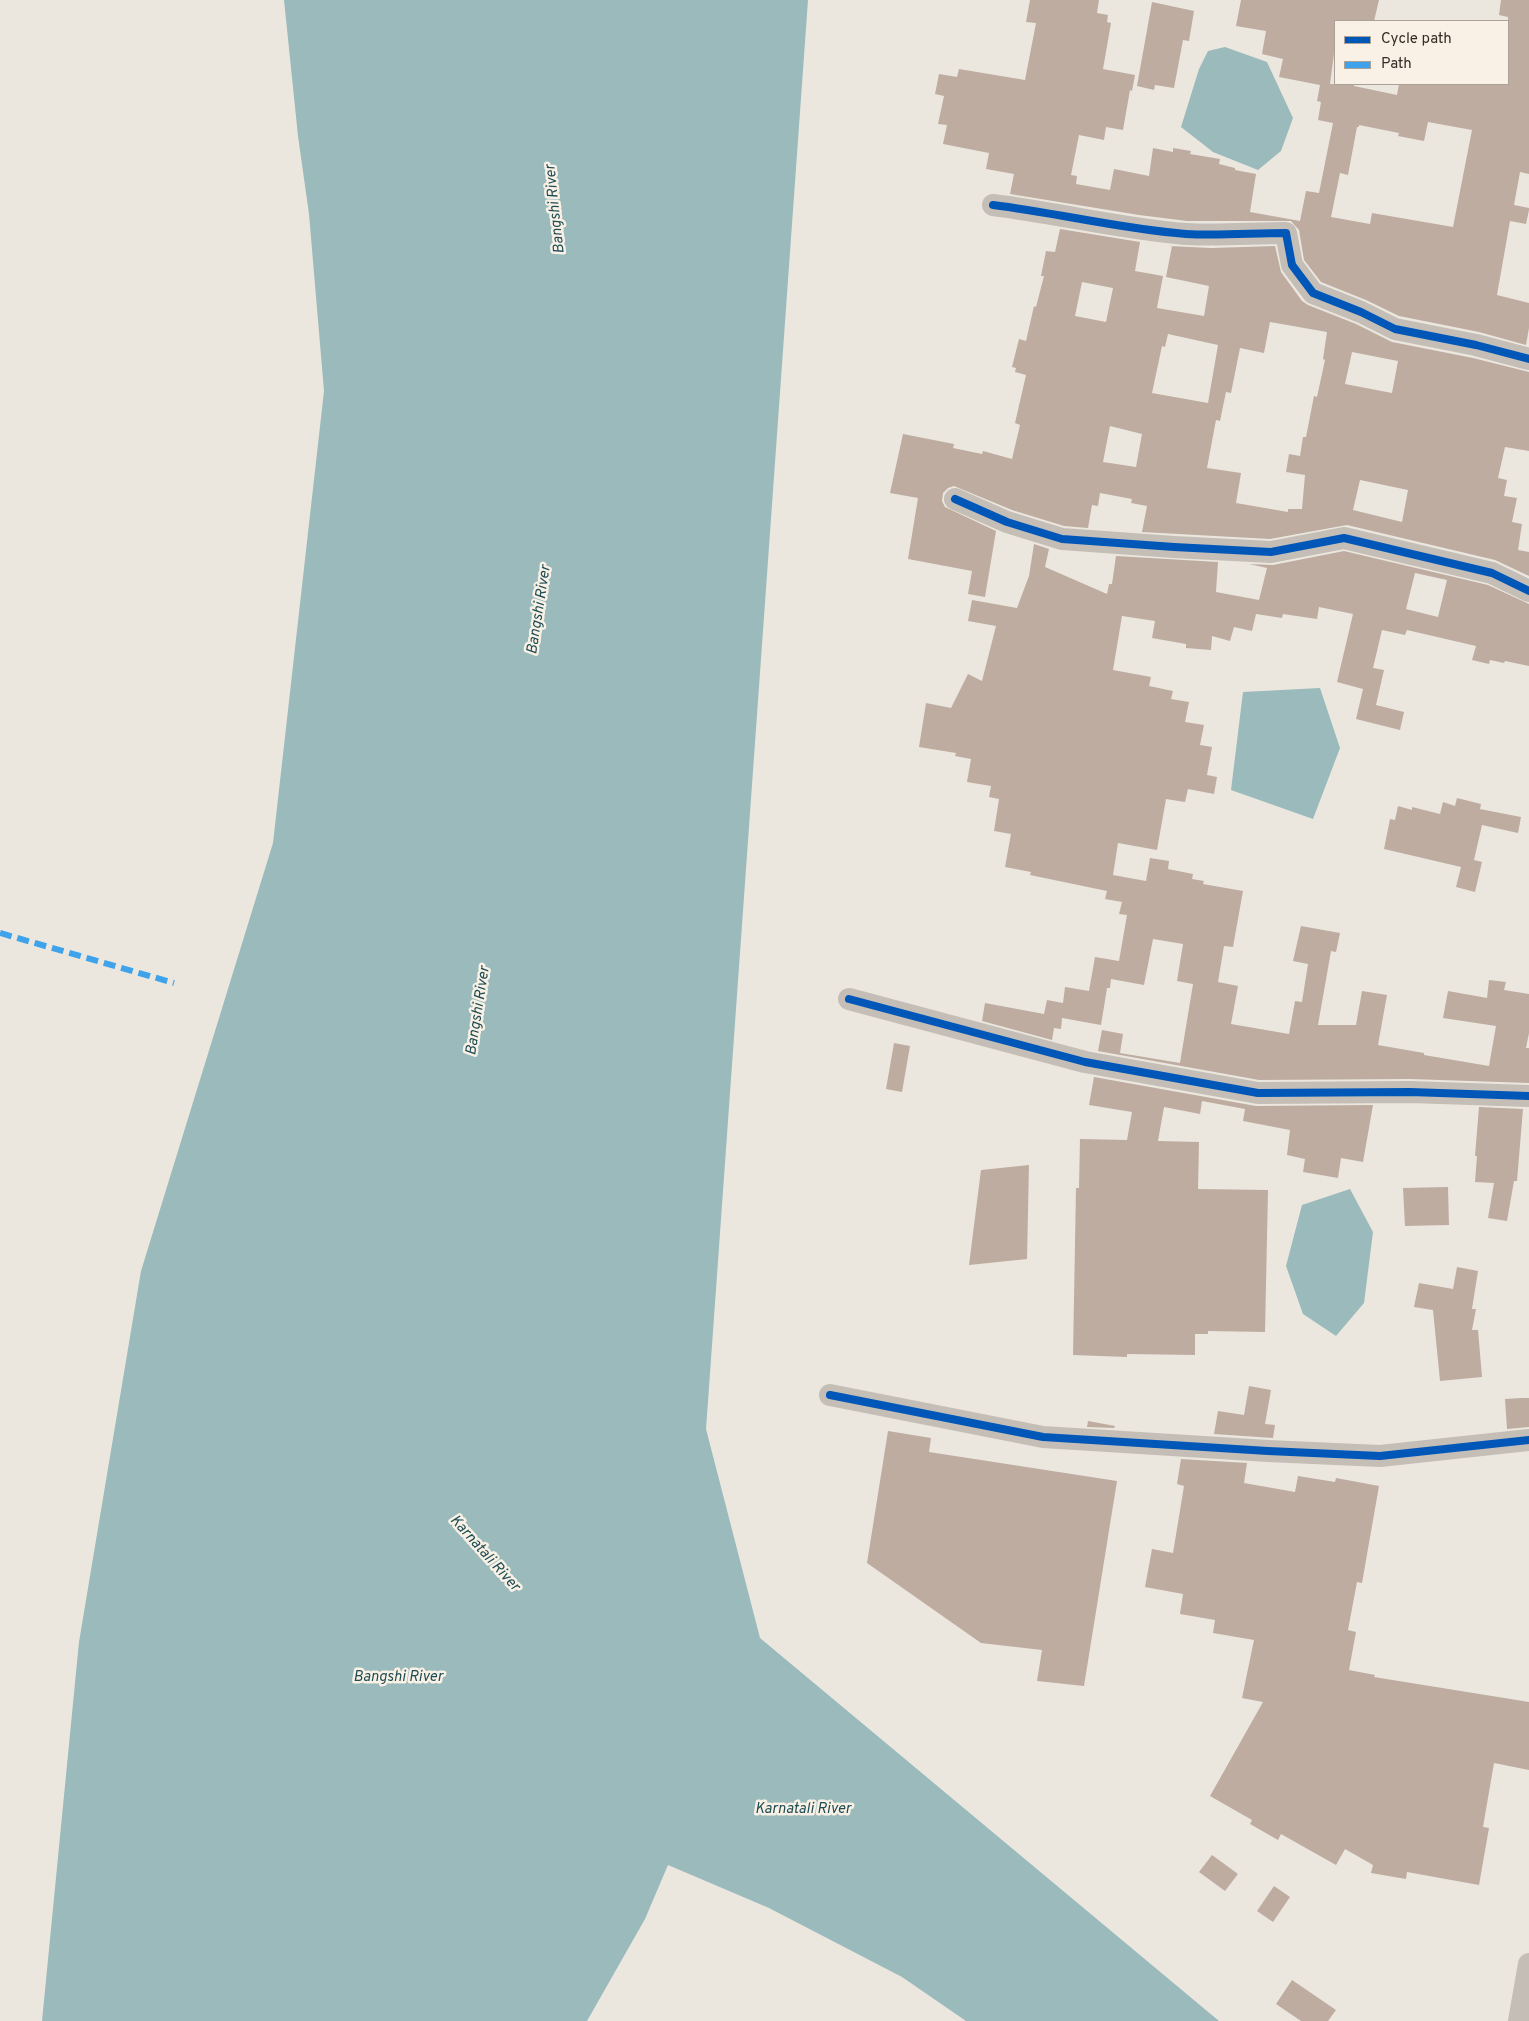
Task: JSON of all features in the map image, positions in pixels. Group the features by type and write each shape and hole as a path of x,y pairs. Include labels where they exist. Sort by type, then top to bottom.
{"street":[{"path":"993,205 1043,211 1115,225 1187,234 1286,233 1292,265 1313,293 1361,312 1395,329 1476,345 1529,359"},
{"path":"955,499 1007,522 1062,539 1272,552 1344,538 1492,573 1529,591"},
{"path":"850,999 1086,1062 1258,1094 1410,1092 1529,1096"},
{"path":"830,1395 1043,1437 1380,1456 1529,1440"},
{"path":"1519,2021 1529,1964"}],"water":[{"path":"284,0 808,0 706,1429 760,1638 1219,2021 966,2021 902,1977 769,1908 668,1865 645,1919 587,2021 42,2021 79,1642 141,1271 273,843 324,391 309,214 298,136"},
{"path":"1225,47 1267,62 1293,118 1281,151 1258,170 1213,152 1181,127 1199,69 1208,51"},
{"path":"1320,688 1340,748 1313,819 1231,790 1243,692"},
{"path":"1350,1189 1373,1232 1364,1303 1336,1336 1303,1314 1286,1266 1302,1205"}],"building":[{"path":"1030,0 1099,0 1097,13 1108,15 1107,22 1111,23 1103,69 1135,75 1132,91 1130,90 1123,130 1106,127 1104,140 1079,135 1071,175 1077,176 1076,184 1110,190 1114,169 1149,176 1153,148 1173,152 1173,148 1191,151 1190,154 1220,159 1219,164 1235,168 1235,170 1256,174 1250,212 1300,221 1306,191 1319,193 1333,123 1318,120 1321,102 1317,101 1320,85 1279,77 1283,59 1262,54 1266,31 1236,26 1241,0 1379,0 1374,20 1334,20 1334,54 1330,84 1354,85 1397,95 1399,85 1509,85 1509,20 1508,17 1499,15 1501,0 1529,0 1529,174 1520,172 1514,205 1529,208 1529,210 1526,224 1510,221 1497,295 1529,303 1529,328 1526,345 1479,332 1399,316 1321,282 1304,260 1299,230 1291,221 1187,221 1010,194 1014,174 986,169 989,153 943,144 947,125 938,124 944,96 935,94 939,74 957,77 959,69 1025,80 1036,23 1026,22","holes":["1428,122 1472,130 1453,227 1372,213 1370,224 1331,217 1340,173 1348,175 1357,127 1359,125 1399,133 1398,136 1424,141"]},
{"path":"1152,2 1194,11 1189,41 1183,40 1174,88 1155,85 1154,90 1137,86"},
{"path":"1060,229 1140,242 1135,271 1163,276 1157,308 1204,316 1209,286 1166,277 1172,246 1211,248 1275,246 1281,272 1302,301 1308,305 1356,324 1392,342 1473,358 1529,372 1529,451 1505,447 1498,478 1507,480 1504,496 1517,498 1512,522 1522,524 1518,550 1529,552 1529,576 1495,560 1347,525 1270,539 1142,532 1147,506 1131,503 1132,499 1100,493 1098,506 1092,505 1088,528 1064,526 1012,510 954,486 948,488 943,493 942,501 945,507 996,531 985,597 968,594 972,571 908,559 918,498 890,493 903,434 954,444 953,448 982,454 983,451 1012,459 1020,425 1015,423 1026,375 1015,372 1016,368 1012,367 1019,339 1026,341 1034,306 1036,307 1044,276 1041,276 1046,251 1055,252","holes":["1082,282 1113,288 1106,322 1075,316","1270,322 1327,332 1323,359 1325,360 1317,397 1314,396 1306,437 1303,437 1300,456 1289,454 1286,472 1305,475 1302,509 1288,509 1288,512 1236,503 1241,473 1207,468 1216,420 1220,421 1226,392 1231,393 1240,348 1264,353","1168,334 1218,345 1208,403 1152,393 1162,346 1165,347","1352,352 1398,361 1392,393 1345,384","1110,426 1142,434 1136,467 1103,462","1360,480 1408,490 1402,522 1353,510"]},
{"path":"1034,544 1049,549 1045,567 1107,594 1109,584 1112,584 1116,556 1218,562 1216,592 1259,600 1267,568 1249,564 1273,565 1344,551 1488,585 1529,604 1529,666 1505,661 1504,663 1490,660 1489,664 1472,660 1476,646 1407,630 1405,635 1382,630 1373,668 1384,670 1376,705 1404,712 1400,730 1356,719 1363,689 1337,682 1353,614 1319,607 1317,619 1283,614 1282,618 1256,614 1252,631 1234,627 1230,641 1212,636 1211,650 1186,648 1186,644 1152,638 1155,621 1122,616 1113,670 1151,677 1149,686 1173,691 1171,699 1189,702 1185,722 1204,725 1200,745 1212,747 1207,775 1217,777 1214,794 1188,789 1185,802 1166,799 1157,850 1118,843 1113,875 1146,881 1150,858 1169,861 1168,869 1193,874 1192,879 1204,881 1203,884 1243,891 1233,947 1224,946 1218,982 1238,986 1231,1024 1289,1034 1295,1001 1302,1002 1308,964 1293,961 1301,926 1340,933 1336,952 1331,951 1318,1025 1356,1025 1362,991 1387,995 1378,1045 1489,1066 1496,1026 1443,1018 1448,991 1487,998 1489,980 1506,982 1504,990 1529,994 1529,1033 1526,1048 1529,1048 1529,1083 1410,1079 1259,1080 1098,1051 1102,1030 1123,1034 1120,1053 1180,1063 1193,984 1177,981 1183,944 1153,939 1144,985 1111,979 1110,988 1107,988 1101,1025 1062,1018 1061,1029 1054,1028 1052,1040 982,1021 985,1003 1044,1014 1047,1000 1063,1003 1065,987 1089,991 1095,957 1119,961 1127,915 1119,914 1122,902 1105,899 1107,891 1030,875 1031,872 1005,867 1011,834 994,831 999,799 989,797 991,786 967,782 971,759 955,756 956,753 919,747 926,703 951,708 968,674 982,681 996,626 968,621 972,600 1017,608 1029,576","holes":["1415,573 1447,580 1438,617 1406,609"]},
{"path":"1457,798 1481,804 1480,809 1521,817 1518,833 1482,825 1474,860 1482,862 1475,892 1456,887 1461,867 1384,849 1390,819 1395,820 1398,806 1412,810 1412,807 1440,814 1443,802 1455,806"},
{"path":"894,1043 910,1046 902,1092 886,1089"},
{"path":"1094,1077 1256,1106 1373,1105 1363,1162 1341,1158 1338,1178 1303,1172 1305,1159 1287,1155 1290,1130 1243,1121 1245,1109 1202,1101 1200,1114 1164,1107 1158,1141 1199,1142 1198,1189 1268,1190 1265,1332 1208,1331 1208,1334 1195,1334 1195,1355 1127,1354 1127,1357 1073,1355 1076,1188 1079,1188 1080,1139 1127,1140 1132,1112 1089,1105"},
{"path":"1479,1107 1523,1109 1517,1181 1514,1181 1507,1221 1488,1218 1494,1183 1475,1182"},
{"path":"1029,1165 1027,1259 969,1265 981,1170"},
{"path":"1448,1187 1449,1225 1405,1226 1403,1188"},
{"path":"1457,1267 1478,1271 1472,1309 1476,1309 1472,1330 1478,1330 1482,1377 1440,1381 1433,1310 1414,1307 1419,1283 1453,1289"},
{"path":"1249,1386 1271,1390 1265,1424 1275,1425 1273,1438 1214,1434 1218,1411 1244,1415"},
{"path":"1529,1398 1529,1427 1507,1429 1505,1399"},
{"path":"1088,1421 1115,1426 1114,1428 1087,1427"},
{"path":"888,1431 931,1438 929,1452 1117,1481 1084,1686 1037,1681 1042,1650 981,1643 867,1563"},
{"path":"1181,1459 1247,1463 1244,1483 1295,1492 1298,1476 1335,1482 1336,1478 1379,1486 1362,1583 1357,1582 1348,1630 1356,1632 1349,1670 1375,1675 1374,1677 1529,1702 1529,1770 1494,1763 1483,1827 1489,1828 1479,1885 1407,1872 1406,1879 1371,1873 1373,1865 1345,1849 1336,1865 1281,1834 1278,1840 1250,1824 1252,1820 1210,1796 1263,1702 1242,1698 1254,1640 1213,1633 1215,1620 1180,1614 1183,1594 1145,1587 1152,1549 1173,1553 1184,1486 1177,1484"},
{"path":"1212,1855 1238,1874 1225,1891 1199,1872"},
{"path":"1274,1886 1290,1897 1273,1922 1257,1911"},
{"path":"1292,1980 1336,2010 1328,2021 1301,2021 1276,2004"}],"marked path":[{"path":"0,933 174,983"}],"cycle path":[{"path":"993,205 1162,232 1223,235 1286,233 1292,265 1313,293 1361,312 1395,329 1476,345 1529,359"},
{"path":"955,499 1007,522 1062,539 1271,552 1344,538 1492,573 1529,591"},
{"path":"849,999 1085,1062 1258,1093 1410,1092 1529,1096"},
{"path":"830,1395 1043,1437 1380,1456 1529,1440"}],"water label":[{"name":"Bangshi River","path":"556,209"},
{"name":"Bangshi River","path":"540,610"},
{"name":"Bangshi River","path":"479,1011"},
{"name":"Karnatali River","path":"484,1554"},
{"name":"Bangshi River","path":"398,1678"},
{"name":"Karnatali River","path":"803,1810"}]}
